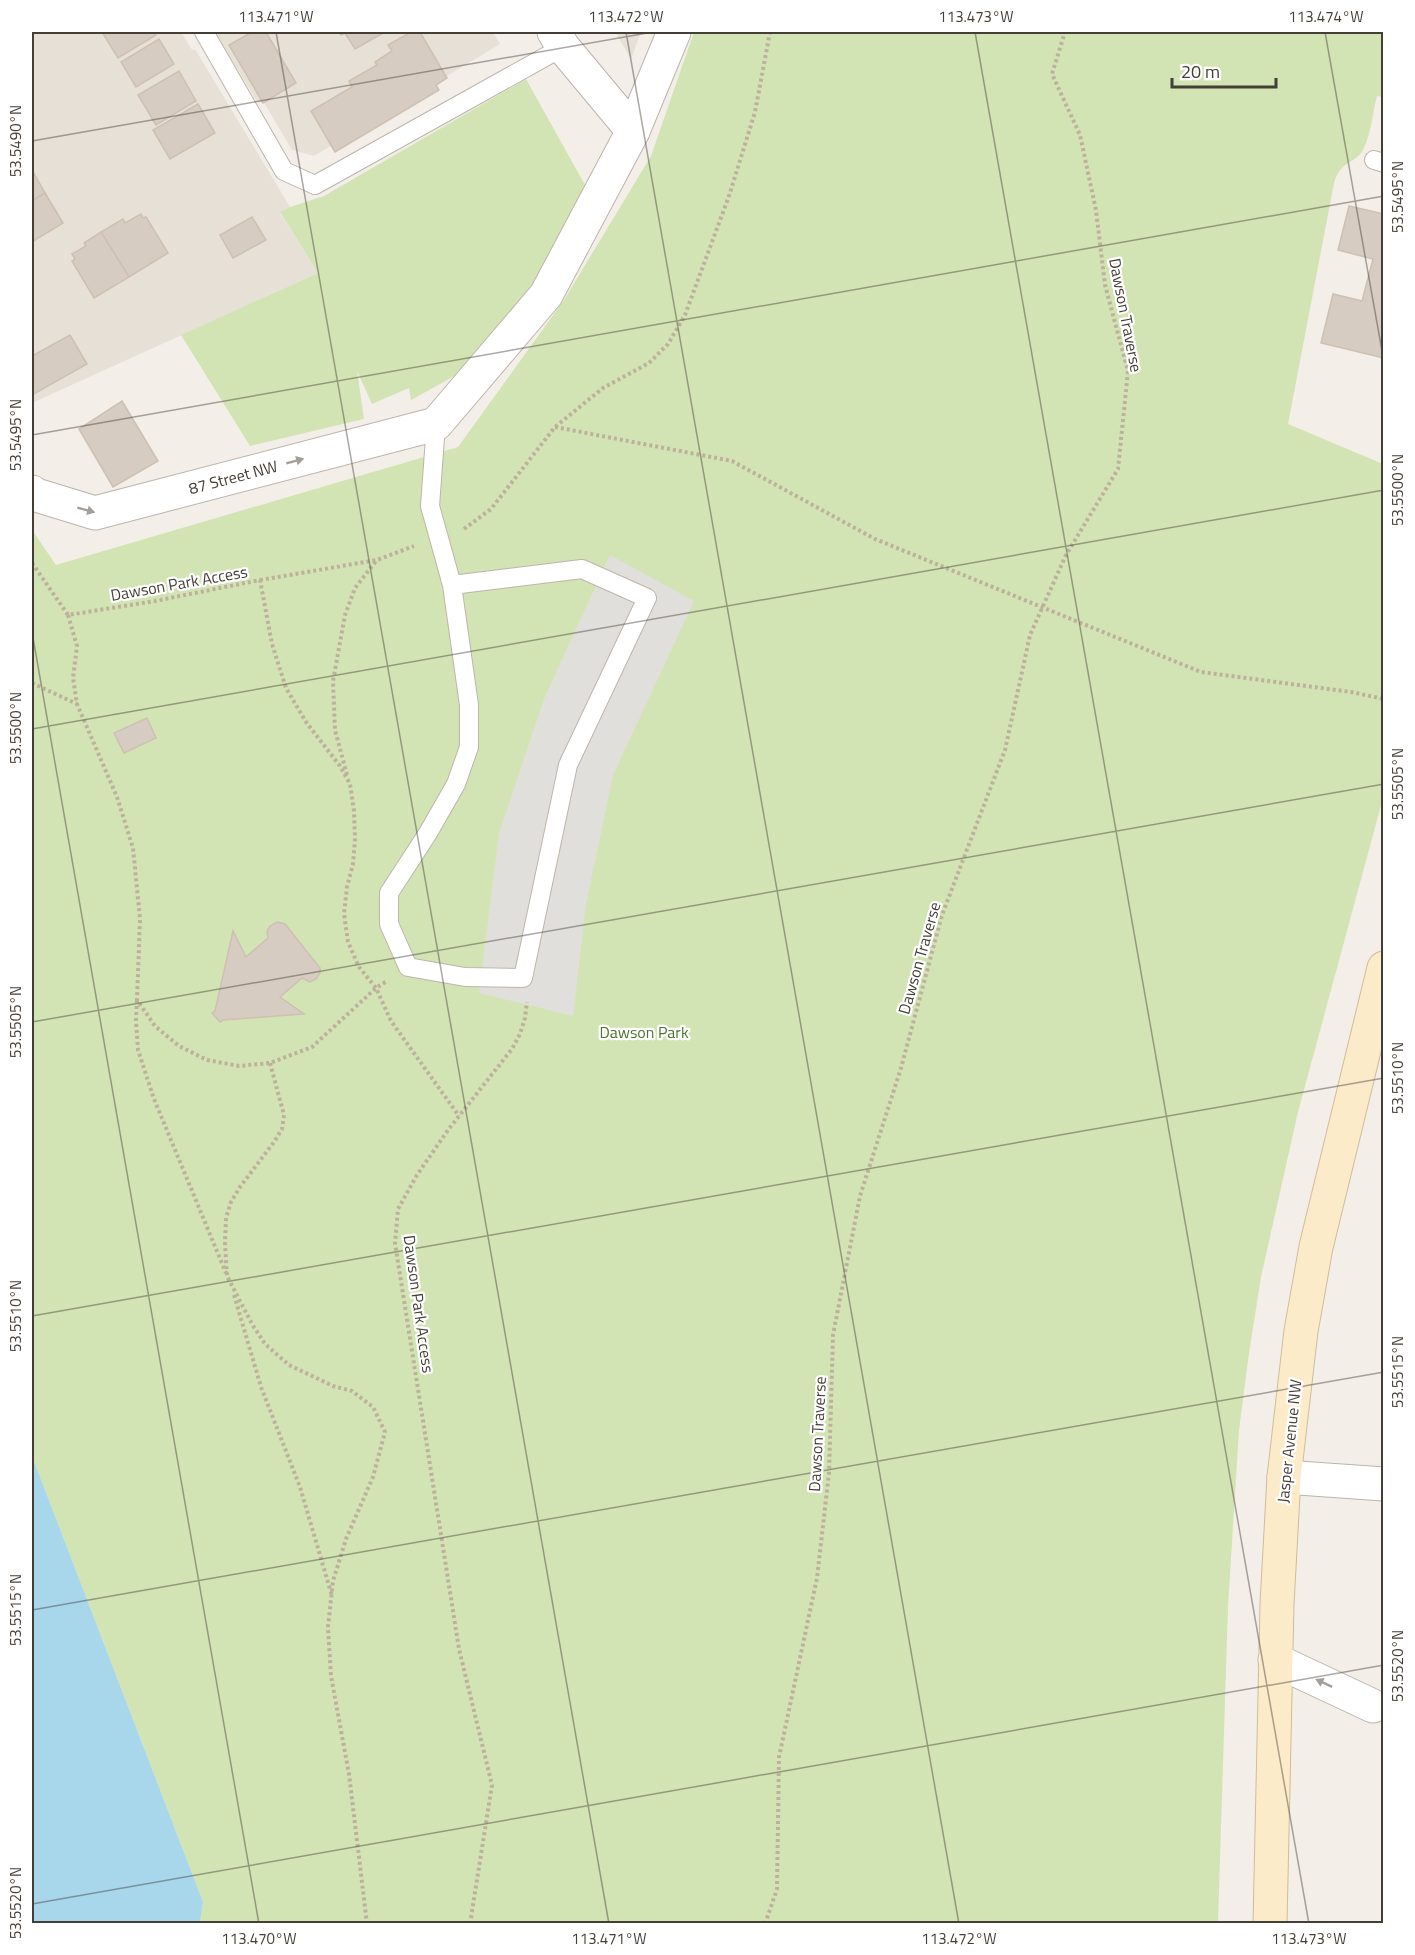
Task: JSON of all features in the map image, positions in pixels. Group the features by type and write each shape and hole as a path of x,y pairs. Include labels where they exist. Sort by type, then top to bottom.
{"main road":[{"name":"Jasper Avenue NW","path":"1270,1923 1275,1660 1284,1477 1301,1331 1316,1247 1383,968"}],"street":[{"path":"436,424 546,295 633,131 674,32"},
{"path":"559,39 633,131"},
{"name":"87 Street NW","path":"32,492 95,513 436,424"},
{"path":"1284,1477 1383,1484"},
{"path":"1275,1660 1373,1706"}],"lane":[{"path":"204,32 284,171 315,184 559,39"},
{"path":"436,424 430,506 452,585 469,705 469,747 456,784 428,833 389,893 389,924 408,967 465,976 523,978 568,765 647,598 582,569 452,585"}],"path":[{"path":"260,580 376,560 465,529 491,509 555,427 603,388 649,363 668,344 685,315 715,238 755,112 770,32"},
{"name":"Dawson Traverse","path":"765,1923 777,1889 779,1757 817,1578 829,1473 833,1335 860,1196 901,1068 942,915 1005,750 1030,635 1066,555 1118,469 1128,371 1105,285 1096,210 1080,135 1052,74 1065,32"},
{"path":"555,427 732,461 874,539 1201,672 1351,692 1383,699"},
{"path":"350,784 335,730 333,681 338,648 355,588 376,560"},
{"path":"32,563 68,615 77,646 73,678 77,704 117,797 133,848 140,919 136,1020 138,1050 154,1099 231,1286 261,1387 300,1487 332,1596"},
{"name":"Dawson Park Access","path":"68,615 155,601 260,580 272,644 286,688 306,723 340,766 350,784 355,839 344,914 348,942 359,967 376,988 391,1021 459,1116 417,1175 398,1209 395,1243 459,1648 492,1785 470,1923"},
{"path":"32,683 77,704"},
{"path":"137,1000 155,1026 179,1046 207,1060 239,1066 270,1063 312,1047 376,988 408,967"},
{"path":"459,1116 512,1049 520,1034 525,1018 527,998 523,978"},
{"path":"227,1276 226,1218 231,1202 282,1129 284,1115 270,1063"},
{"path":"231,1286 265,1344 289,1365 333,1386 352,1391 373,1407 385,1432 373,1478 346,1539 333,1581 328,1627 330,1677 349,1774 367,1923"}],"shaded area":[{"path":"32,32 181,32 192,50 195,49 290,207 280,213 318,273 32,403"},
{"path":"215,32 493,32 500,44 314,156 292,150 263,101 258,103"},
{"path":"615,32 641,32 631,59"},
{"path":"610,555 694,601 613,775 586,904 573,1016 479,993 499,833 544,699"}],"green space":[{"name":"Dawson Park","path":"694,32 1383,32 1383,97 1377,96 1364,148 1357,157 1344,166 1334,183 1288,424 1383,464 1383,798 1298,1112 1261,1277 1249,1353 1239,1430 1228,1607 1218,1923 200,1923 203,1902 32,1456 32,530 56,565 458,447 564,300 651,156"},
{"path":"526,79 585,185 512,326 478,363 411,400 409,388 372,404 357,371 364,419 250,446 181,335 318,273 280,212 324,196"}],"water":[{"path":"32,1456 203,1902 200,1923 32,1923"}],"building":[{"path":"102,32 154,32 156,35 118,58"},
{"path":"252,32 266,32 296,83 263,103 229,45"},
{"path":"339,32 385,32 355,49 345,33 341,35"},
{"path":"411,32 420,32 447,78 436,85 439,90 335,152 311,111 352,87 349,81 377,65 375,62 392,51 388,45"},
{"path":"159,39 174,64 136,87 121,62"},
{"path":"179,71 196,101 156,125 138,95"},
{"path":"198,104 215,133 170,159 153,130"},
{"path":"32,170 45,193 32,201"},
{"path":"45,193 63,223 32,242 32,201"},
{"path":"1349,206 1384,214 1384,358 1321,343 1333,294 1362,301 1373,259 1338,250"},
{"path":"141,214 143,218 146,217 168,253 129,277 101,232 123,219 125,223"},
{"path":"252,217 266,240 233,258 220,235"},
{"path":"101,232 129,277 94,298 72,261 75,259 72,254 86,246 84,243"},
{"path":"70,335 87,364 32,395 32,356"},
{"path":"122,401 158,461 113,487 79,429"},
{"path":"147,718 156,738 124,753 114,733"},
{"path":"277,922 285,924 320,968 316,979 310,982 302,978 280,997 304,1014 220,1022 212,1013 215,1011 233,931 246,957 268,938 267,931"}]}
